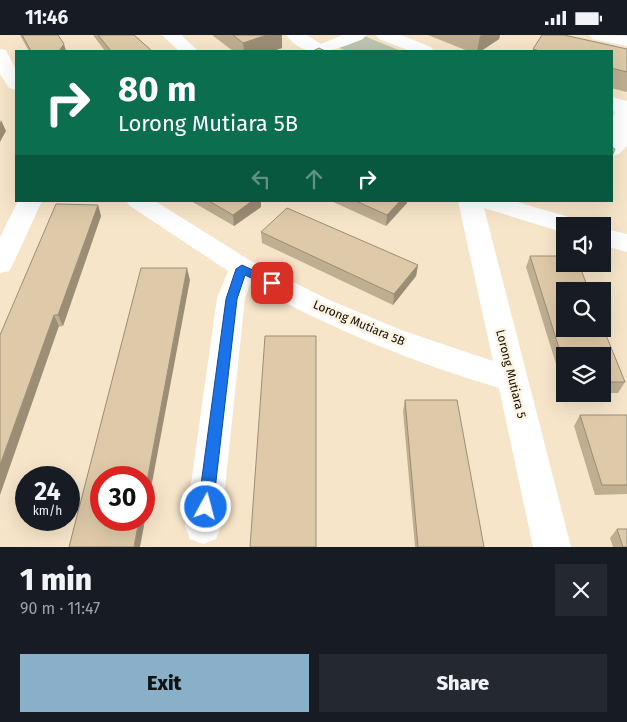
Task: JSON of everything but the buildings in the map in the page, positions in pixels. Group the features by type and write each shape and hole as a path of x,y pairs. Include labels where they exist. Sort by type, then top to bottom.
{"street":[{"path":"171,35 188,50"},
{"path":"295,35 318,50"},
{"path":"322,50 357,35"},
{"path":"386,35 423,50"},
{"path":"598,35 627,41"},
{"path":"1,62 15,83"},
{"path":"613,104 621,106 625,112 616,146 613,148"},
{"path":"0,264 30,202"},
{"name":"Lorong Mutiara 5B","path":"139,202 173,227 242,269 332,313 429,353 512,379"},
{"name":"Lorong Mutiara 5","path":"470,202 552,547"},
{"path":"489,202 556,222"},
{"path":"611,239 627,243"},
{"path":"203,526 231,299 242,269"}],"green space":[{"path":"364,36 399,50 344,50 339,48"}],"route":[{"path":"206,507 231,299 242,269 272,283"}]}
